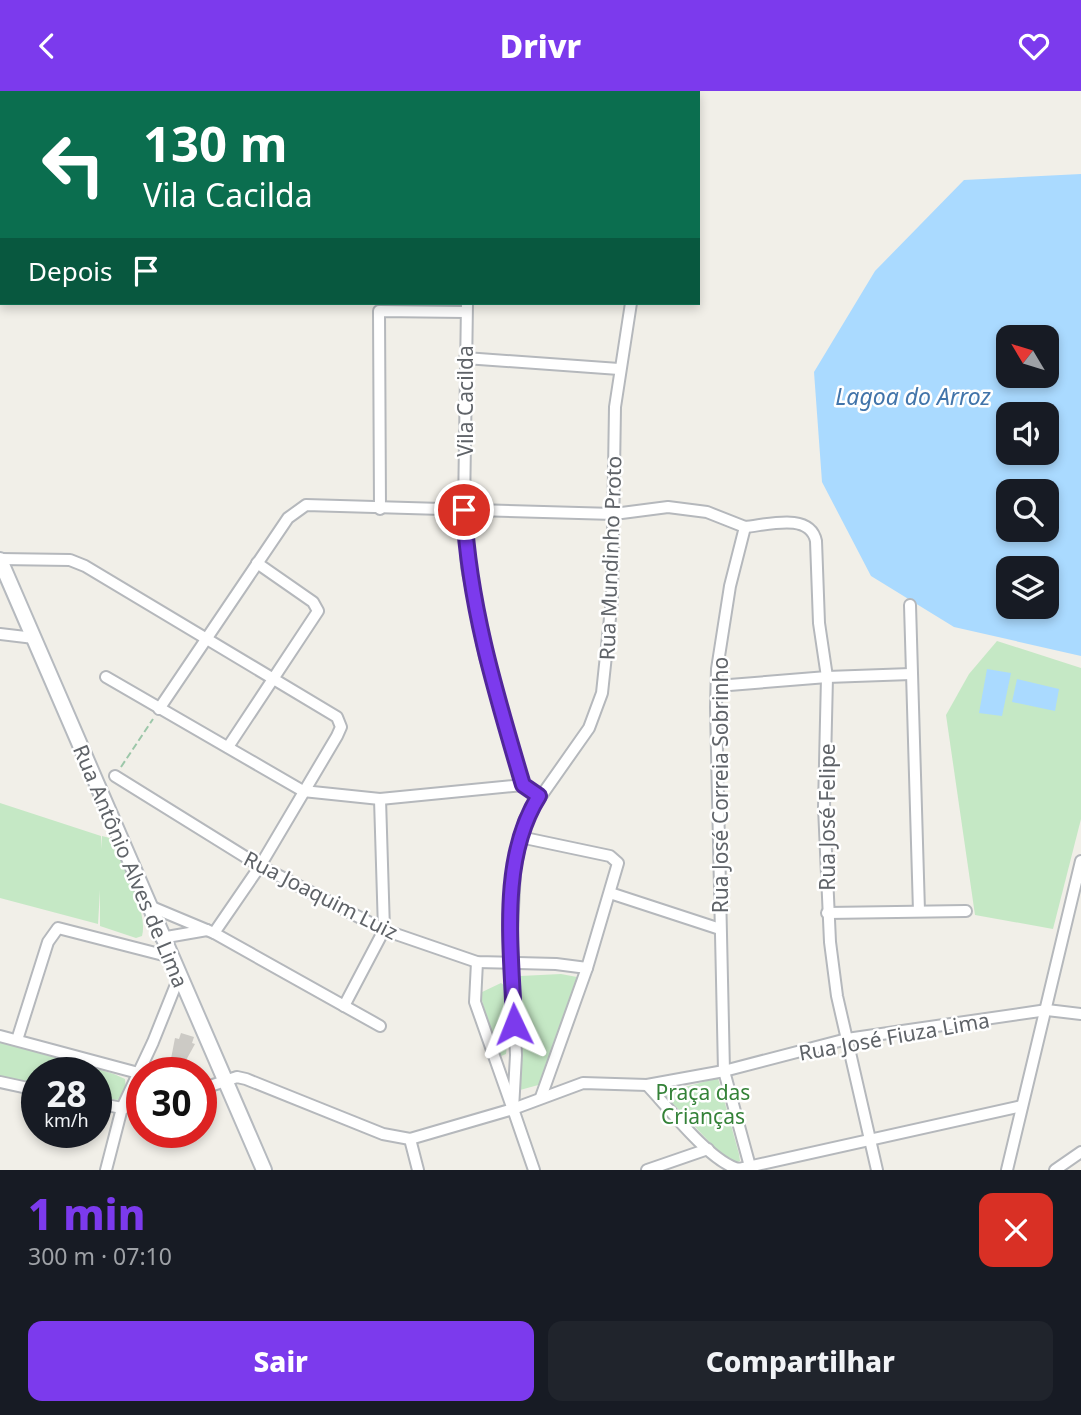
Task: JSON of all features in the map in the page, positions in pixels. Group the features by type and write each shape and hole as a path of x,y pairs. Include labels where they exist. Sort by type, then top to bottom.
{"main road":[{"name":"Rua Antônio Alves de Lima","path":"0,560 161,938 264,1170"}],"street":[{"name":"Rua Mundinho Proto","path":"513,1109 516,1055 512,965 514,870 525,819 589,728 602,693 611,621 617,514 612,461 619,369 631,305"},
{"path":"380,509 379,307 467,308"},
{"name":"Vila Cacilda","path":"467,308 464,510 467,567 485,657 523,785"},
{"path":"466,358 619,369"},
{"path":"159,709 288,517 306,505 617,514 668,507 707,512 745,527"},
{"name":"Rua José Felipe","path":"745,527 801,523 815,534 819,623 827,677 824,807 827,913 833,969 877,1170"},
{"name":"Rua José Correia Sobrinho","path":"745,527 730,586 717,686 724,1071 751,1169"},
{"path":"0,560 70,560 207,638 337,717 341,727 337,736 260,866 210,932 161,938"},
{"path":"228,747 275,679 318,608 257,563"},
{"path":"910,605 919,911"},
{"path":"0,634 34,638"},
{"path":"717,686 827,677 911,674"},
{"path":"107,677 303,791 380,799 523,785 539,796"},
{"name":"Rua Joaquim Luiz","path":"115,776 260,866 384,930 477,963 556,964 587,968"},
{"path":"344,1006 384,930 380,799"},
{"path":"520,837 610,856 618,863 587,968 541,1097"},
{"path":"1007,1170 1081,861"},
{"path":"610,894 720,929"},
{"path":"147,905 210,932 380,1026"},
{"path":"827,913 966,911"},
{"path":"17,1039 48,942 55,929 64,927 171,957"},
{"path":"477,963 475,1002 534,1170"},
{"path":"146,1057 179,977"},
{"name":"Rua José Fiuza Lima","path":"226,1081 237,1077 246,1079 383,1134 410,1139 513,1109 583,1083 647,1086 724,1071 847,1039 1047,1010 1081,1014"},
{"path":"0,1035 126,1069"},
{"path":"217,1084 226,1081"},
{"path":"0,1082 21,1087"},
{"path":"647,1086 708,1149 730,1167 751,1169 1022,1106"},
{"path":"106,1170 126,1100"},
{"path":"112,1106 126,1108"},
{"path":"410,1139 418,1170"},
{"path":"647,1170 708,1149"},
{"path":"1055,1170 1081,1152"},
{"path":"1065,1163 1081,1165"}],"path":[{"path":"115,776 159,709"}],"green space":[{"path":"997,641 1081,668 1081,819 1053,929 975,915 946,715 969,674"},
{"path":"0,803 101,836 101,849 102,836 110,838 138,901 142,915 142,936 136,938 100,926 100,890 98,924 0,898"},
{"path":"561,974 577,977 542,1084 520,1090 520,976"},
{"path":"501,983 505,986 507,1045 506,1054 501,1056 493,1042 480,993"},
{"path":"0,1040 57,1057 21,1057 21,1082 0,1077"},
{"path":"112,1073 125,1079 126,1091 121,1100 112,1100"},
{"name":"Praça das Crianças","path":"718,1078 739,1154 740,1161 736,1163 718,1151 663,1093"}],"water":[{"name":"Lagoa do Arroz","path":"1081,174 1081,656 954,627 871,576 822,482 814,372 875,271 964,180"},
{"path":"987,669 1011,673 1002,716 979,713"},
{"path":"1017,679 1059,689 1055,711 1012,702"}],"building":[{"path":"181,1033 194,1037 192,1043 195,1044 188,1057 171,1057 175,1038 179,1039"}],"route":[{"path":"464,510 467,567 485,657 523,785 539,796 525,819 514,870 511,948 514,1024"}]}
